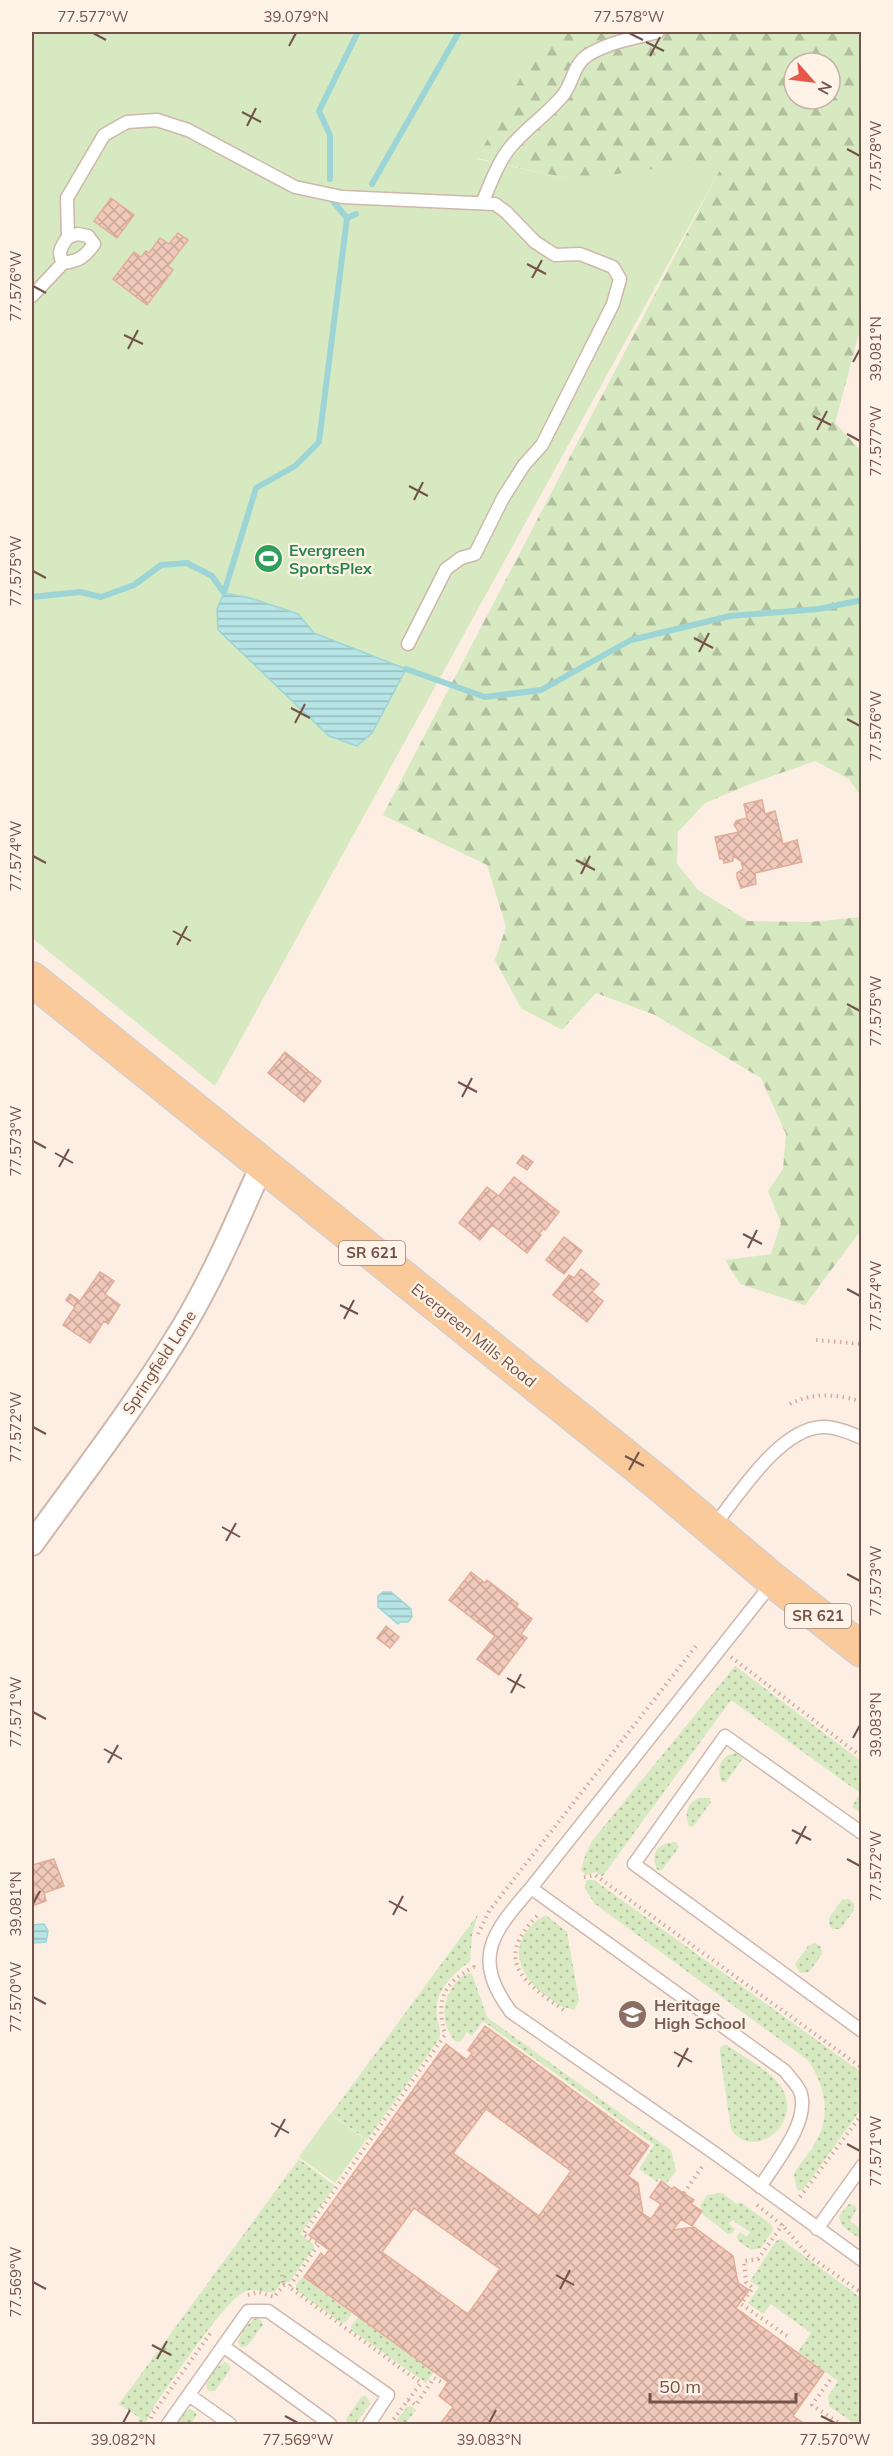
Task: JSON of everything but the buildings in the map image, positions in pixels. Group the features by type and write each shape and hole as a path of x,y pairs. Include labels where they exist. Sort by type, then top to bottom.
{"main road":[{"name":"Evergreen Mills Road","path":"32,979 712,1528 774,1581"},
{"name":"SR 621","path":"774,1581 861,1650"}],"street":[{"name":"Springfield Lane","path":"32,1544 150,1378 185,1324 225,1251 262,1165"}],"lane":[{"path":"482,203 513,143 565,92 579,64 587,56 612,44 658,32"},
{"path":"63,263 59,256 60,248 68,237 68,198 104,135 127,122 157,120 188,130 295,187 342,197 495,204 535,242 555,255 580,254 613,267 620,279 613,304 542,445 524,465 503,498 475,554 461,558 446,569 408,644"},
{"path":"32,296 63,263 78,261 88,254 94,244 88,236 78,234 68,237"},
{"path":"712,1528 769,1457 797,1433 823,1427 852,1433 861,1438"},
{"path":"774,1581 503,1921 492,1944 490,1970 497,1993 511,2012 861,2260"},
{"path":"861,1833 725,1736 634,1864 861,2031"},
{"path":"531,1888 785,2071 801,2092 803,2112 796,2129 760,2187"},
{"path":"817,2229 861,2166"},
{"path":"168,2424 248,2311 268,2311 388,2395 369,2424"},
{"path":"223,2346 330,2424"},
{"path":"189,2395 231,2424"}],"path":[{"path":"816,1340 861,1344"},
{"path":"790,1404 800,1398 823,1395 861,1402"},
{"path":"721,1649 861,1757"},
{"path":"584,1877 595,1875 861,2068"},
{"path":"537,1916 520,1935 516,1957 519,1971 531,1987 565,2011"},
{"path":"390,2424 421,2383 289,2287 319,2244 303,2234 445,2035 440,2016 442,1996 454,1977 474,1966 477,1976"},
{"path":"799,2198 861,2114"},
{"path":"694,2157 713,2171"},
{"path":"684,2193 704,2164"},
{"path":"756,2205 782,2225 809,2256 861,2293"},
{"path":"787,2218 758,2259 744,2262 746,2282 753,2288 741,2304 790,2338"},
{"path":"282,2275 284,2285"},
{"path":"408,2400 416,2405 434,2378 441,2382"},
{"path":"830,2380 812,2405 840,2424"}],"green space":[{"name":"Evergreen SportsPlex","path":"32,32 545,32 477,159 574,180 726,159 215,1086 32,938"},
{"path":"191,32 861,32 861,326 835,423 861,451 861,796 849,779 815,761 705,803 678,832 677,864 698,890 748,921 810,922 861,917 861,1230 805,1305 740,1284 725,1260 771,1254 781,1223 768,1191 783,1169 786,1134 761,1078 655,1015 596,993 562,1030 521,1008 495,960 506,927 487,865 383,815 725,160 574,180 476,158"},
{"path":"735,1666 861,1761 861,1814 852,1807 860,1793 731,1700 602,1877 596,1872 586,1875 581,1870 592,1841"},
{"path":"740,1753 743,1758 726,1782 722,1782 719,1771 722,1762 729,1755"},
{"path":"698,1798 710,1798 711,1802 693,1827 689,1826 687,1813 691,1804"},
{"path":"676,1842 679,1847 662,1870 658,1871 655,1854 660,1847"},
{"path":"587,1880 594,1880 861,2072 861,2109 803,2190 797,2190 794,2175 819,2136 825,2114 823,2093 809,2061 594,1903 584,1887"},
{"path":"849,1899 854,1904 854,1910 840,1929 832,1929 829,1918 842,1900"},
{"path":"478,1914 472,1935 470,1961 451,1978 438,1998 439,2039 367,2140 331,2114"},
{"path":"546,1915 567,1932 579,2000 574,2010 561,2006 539,1990 529,1980 519,1958 520,1946 525,1934 535,1922"},
{"path":"815,1943 821,1947 822,1954 809,1972 800,1973 795,1964 808,1946"},
{"path":"468,1973 472,1974 487,2017 671,2150 676,2171 666,2184 659,2178 657,2182 639,2169 654,2145 483,2021 472,2036 467,2032 461,2041 456,2042 446,2024 445,2004 453,1987"},
{"path":"724,2045 755,2063 775,2079 786,2098 787,2112 782,2124 774,2134 764,2140 752,2142 741,2139 731,2129 720,2054 720,2048"},
{"path":"330,2114 366,2140 335,2183 299,2157"},
{"path":"299,2159 335,2186 300,2234 313,2244 314,2248 289,2282 281,2283 275,2292 248,2291 235,2299 198,2344 154,2406 145,2424 135,2424 140,2418 119,2404"},
{"path":"722,2193 737,2204 740,2202 772,2225 773,2230 761,2248 751,2250 738,2241 737,2236 740,2232 747,2237 750,2232 732,2220 729,2224 735,2229 728,2234 700,2212 702,2209 700,2206 707,2195"},
{"path":"849,2204 857,2208 850,2221 861,2229 861,2239 847,2230 840,2220 839,2216"},
{"path":"781,2239 861,2298 861,2424 855,2424 829,2406 828,2397 838,2381 798,2352 811,2333 771,2304 763,2314 748,2303 759,2287 750,2281 776,2241"},
{"path":"302,2277 352,2313 346,2322 341,2323 296,2290 296,2285"},
{"path":"358,2317 434,2372 426,2383 351,2330 351,2326"},
{"path":"256,2318 261,2320 263,2325 247,2346 241,2347 238,2343 240,2336 247,2325"},
{"path":"225,2362 230,2365 230,2370 215,2391 209,2391 206,2387 208,2380"},
{"path":"365,2395 371,2403 355,2424 348,2424 346,2419 361,2397"},
{"path":"411,2406 416,2410 405,2424 394,2424 407,2407"},
{"path":"191,2409 197,2414 191,2424 177,2424 186,2411"}],"water":[{"path":"224,593 250,598 298,614 314,633 406,669 372,733 357,746 329,736 218,630 217,609"},
{"path":"383,1592 391,1592 411,1609 412,1617 408,1622 398,1624 378,1607 378,1596"},
{"path":"44,1924 48,1931 46,1942 32,1943 32,1925"}],"waterway":[{"path":"330,179 330,135 319,111 358,32"},
{"path":"372,184 459,32"},
{"path":"331,199 347,218"},
{"path":"224,593 256,488 295,466 319,442 347,218 356,214"},
{"path":"32,597 80,592 101,597 134,585 161,565 187,563 212,576 224,593"},
{"path":"406,669 485,697 541,690 631,640 730,616 819,609 862,600"}],"place":[{"name":"Evergreen SportsPlex","path":"268,559"},
{"name":"Heritage High School","path":"633,2014"}]}
